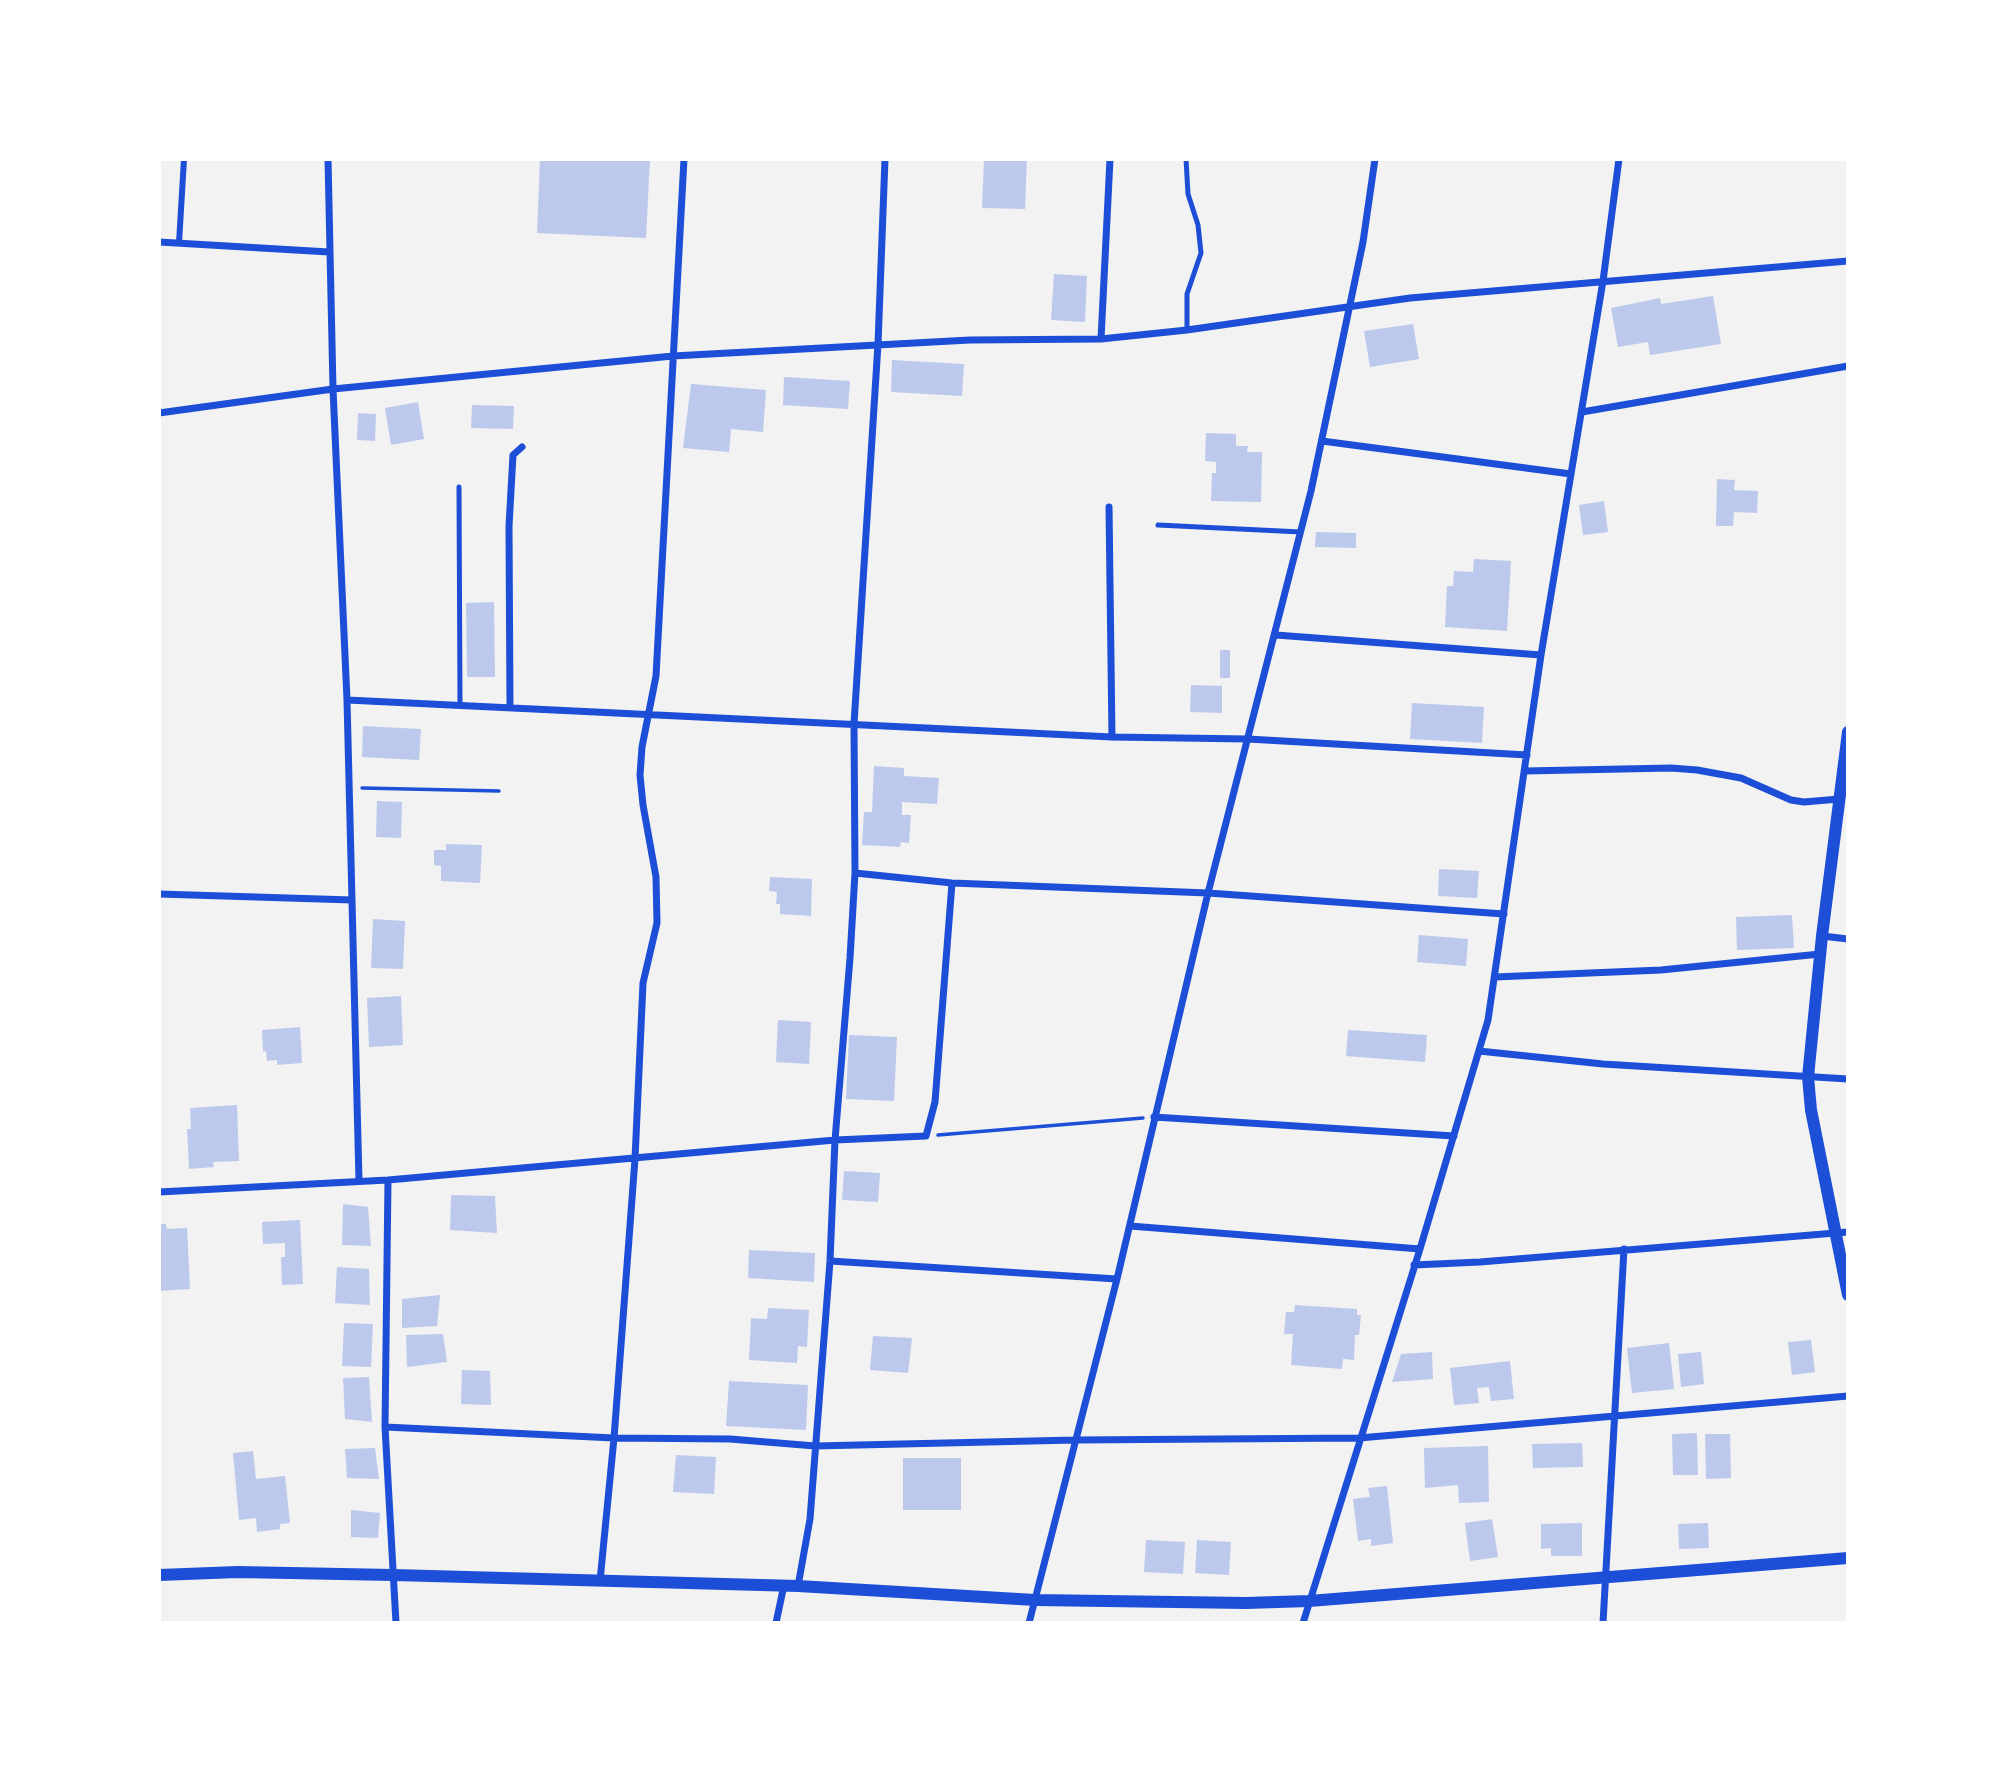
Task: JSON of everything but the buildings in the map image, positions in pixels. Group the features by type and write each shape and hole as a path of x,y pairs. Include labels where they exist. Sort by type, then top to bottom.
{"street":[{"path":"179,243 184,159"},
{"path":"328,159 333,389 348,700 359,1181"},
{"path":"600,1581 614,1438 635,1159 643,983 657,923 656,877 640,790 642,747 656,676 684,159"},
{"path":"798,1586 808,1539 850,958 855,873 854,724 878,344 885,159"},
{"path":"1101,339 1110,159"},
{"path":"1029,1623 1130,1226 1208,893 1301,532 1350,305 1375,159"},
{"path":"1303,1623 1420,1249 1488,1020 1541,655 1603,281 1619,159"},
{"path":"159,242 329,252"},
{"path":"159,413 333,389 673,356 970,340 1101,339 1187,330 1350,305 1848,261"},
{"path":"1582,411 1848,366"},
{"path":"1322,441 1571,474"},
{"path":"510,708 509,526 513,455 522,447"},
{"path":"1109,507 1112,737"},
{"path":"1276,635 1541,655"},
{"path":"348,700 1112,737 1248,739 1527,755"},
{"path":"1848,732 1822,936 1808,1077 1811,1110 1842,1232 1848,1295"},
{"path":"1525,772 1671,768 1727,774 1791,800 1804,802 1842,795"},
{"path":"855,873 952,883 1208,893 1504,914"},
{"path":"159,1192 388,1180 835,1140 926,1136 935,1102 952,883"},
{"path":"159,894 352,900"},
{"path":"1822,936 1848,939"},
{"path":"1495,977 1661,970 1820,954"},
{"path":"1479,1051 1603,1064 1848,1079"},
{"path":"1154,1117 1454,1136"},
{"path":"388,1180 386,1427 396,1623"},
{"path":"1130,1226 1420,1249"},
{"path":"1415,1265 1842,1232"},
{"path":"1603,1623 1624,1249"},
{"path":"830,1261 1117,1279"},
{"path":"386,1427 614,1438 730,1439 815,1446 1075,1440 1359,1438 1848,1396"},
{"path":"159,1575 238,1572 783,1585 1035,1600 1246,1603 1309,1601 1848,1558"},
{"path":"776,1623 783,1585"}],"lane":[{"path":"1186,159 1188,194 1198,225 1201,253 1187,294 1187,330"},
{"path":"459,486 460,705"},
{"path":"1158,525 1301,532"}],"path":[{"path":"349,787 499,792"},
{"path":"926,1136 1154,1117"}]}
